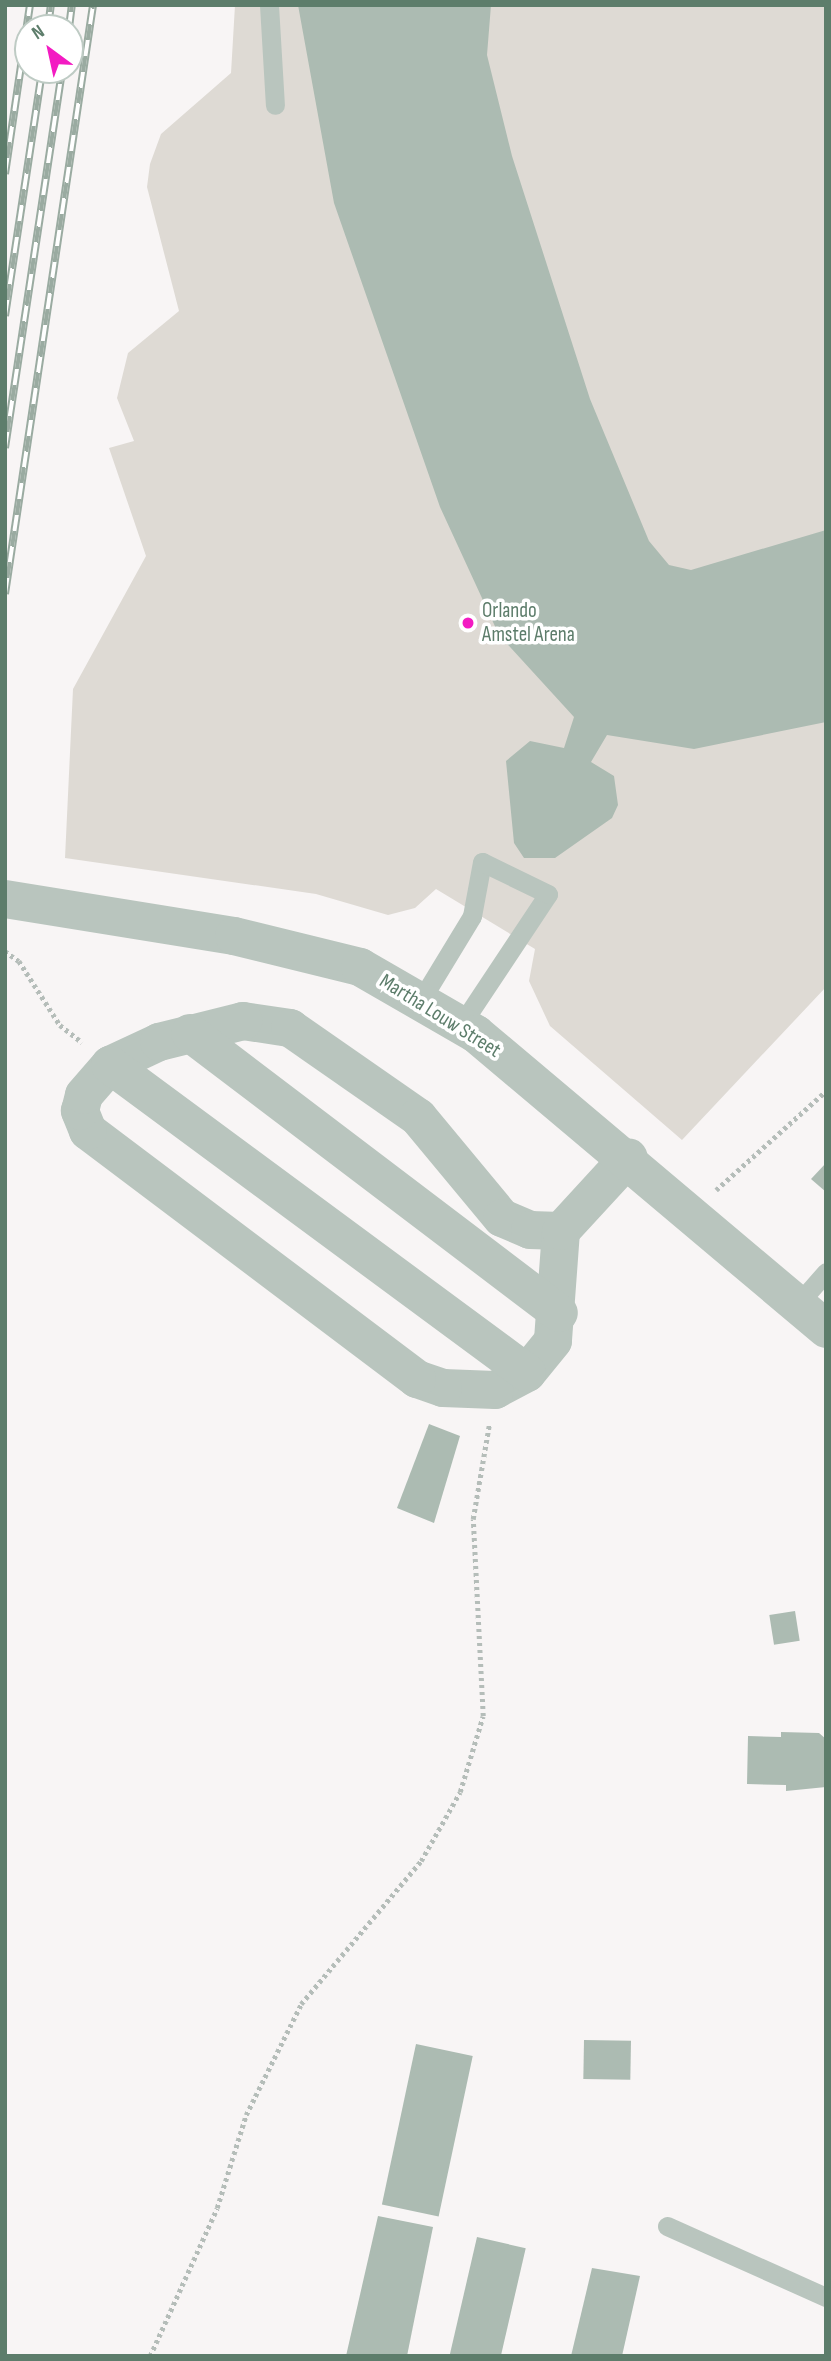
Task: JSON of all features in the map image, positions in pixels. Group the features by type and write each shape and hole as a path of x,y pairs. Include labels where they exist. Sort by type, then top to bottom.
{"street":[{"name":"Martha Louw Street","path":"5,900 303,953 360,967 461,1025 629,1157 826,1329"},
{"path":"561,1231 530,1230 502,1218 418,1117 290,1028 243,1021 190,1033 110,1065 84,1095 80,1111 101,1146 417,1379 443,1388 511,1382 544,1358 559,1313 561,1231 629,1157"},
{"path":"190,1033 559,1313"},
{"path":"110,1065 511,1382"}],"lane":[{"path":"269,5 275,105"},
{"path":"421,1000 472,916 482,862 548,894 461,1025"},
{"path":"797,1305 826,1272"},
{"path":"667,2226 826,2297"}],"path":[{"path":"5,951 19,961 60,1025 110,1065"},
{"path":"692,1212 826,1091"},
{"path":"150,2356 217,2208 246,2115 301,2004 421,1861 460,1792 483,1716 473,1518 511,1382"}],"shaded area":[{"name":"Orlando Amstel Arena","path":"235,5 826,5 826,987 682,1140 550,1026 529,981 535,949 436,889 415,908 388,915 316,894 65,858 73,689 146,556 109,448 134,441 117,398 128,353 179,311 147,187 150,164 161,134 231,73"}],"building":[{"path":"298,5 491,5 487,55 512,156 590,399 649,541 669,565 691,570 826,530 826,722 694,749 607,735 591,762 614,776 618,805 612,818 555,858 524,858 514,843 506,761 530,741 564,748 574,717 499,635 440,507 334,203"},
{"path":"826,1163 826,1192 811,1179"},
{"path":"429,1424 460,1436 434,1523 397,1508"},
{"path":"795,1611 800,1641 774,1645 769,1615"},
{"path":"781,1732 819,1733 826,1739 826,1787 786,1791 786,1785 747,1784 748,1736 781,1737"},
{"path":"584,2040 631,2041 630,2080 583,2079"},
{"path":"416,2044 473,2056 439,2216 382,2204"},
{"path":"378,2216 433,2227 407,2356 346,2356"},
{"path":"477,2237 526,2248 501,2356 450,2356"},
{"path":"592,2268 640,2276 622,2356 571,2356"}],"railway":[{"path":"5,174 30,5"},
{"path":"50,14 51,5"},
{"path":"71,14 72,5"},
{"path":"5,594 93,5"},
{"path":"5,316 40,84"},
{"path":"5,448 60,84"}],"place":[{"name":"Orlando Amstel Arena","path":"468,623"}]}
